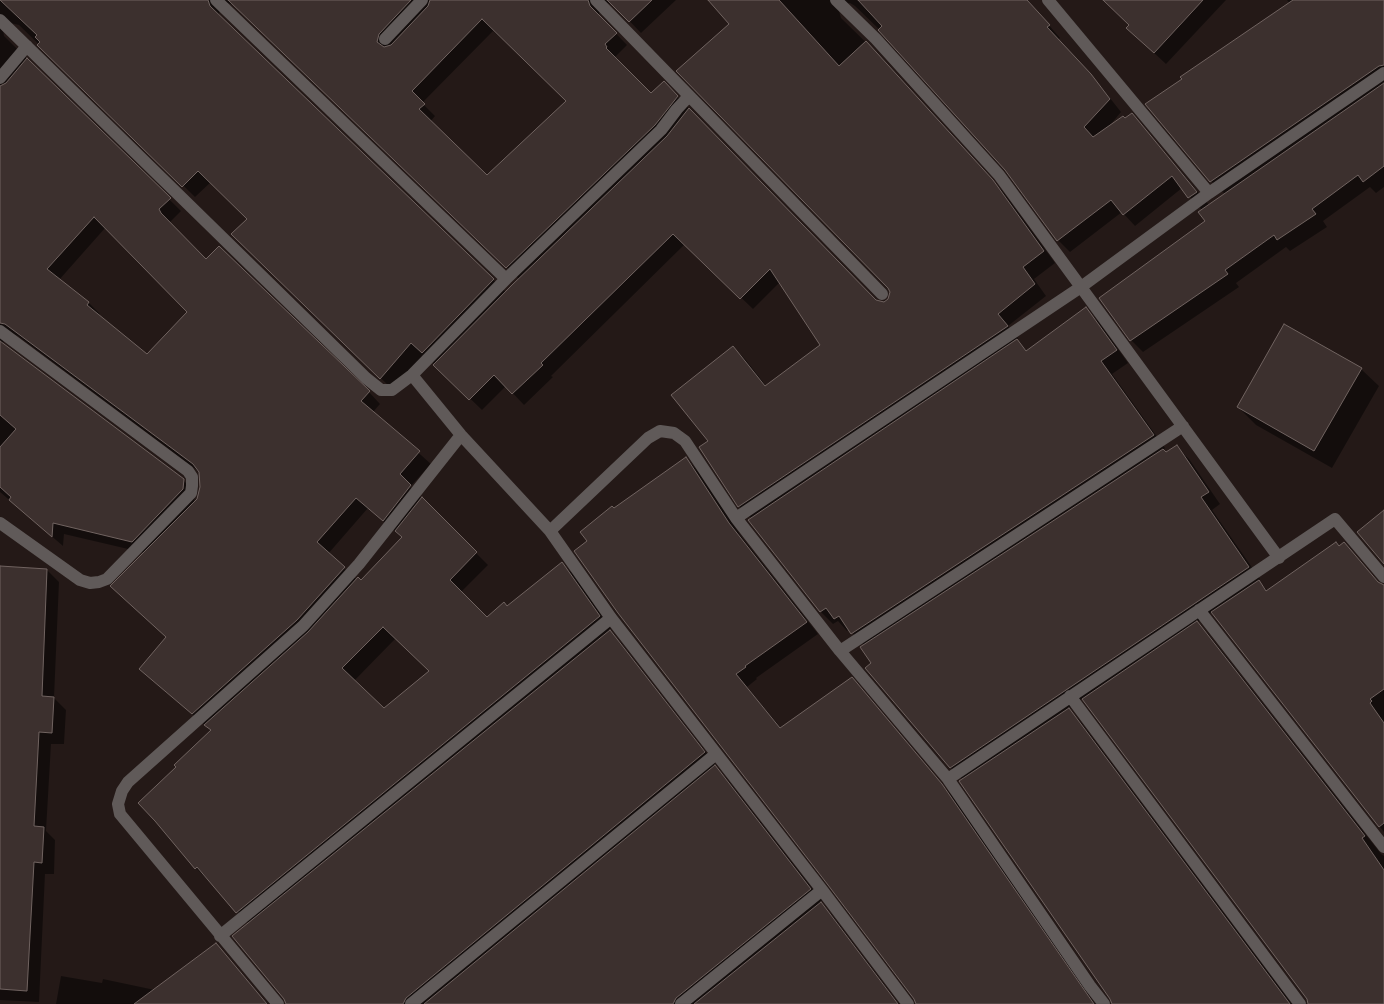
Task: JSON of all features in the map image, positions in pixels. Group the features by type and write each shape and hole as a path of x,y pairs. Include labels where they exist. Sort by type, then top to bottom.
{"street":[{"path":"216,0 506,279"},
{"path":"385,38 421,0"},
{"path":"596,0 882,294"},
{"path":"836,0 876,39 999,175 1278,558"},
{"path":"1048,0 1209,193"},
{"path":"0,20 366,378 381,390 392,390 412,375 506,279 662,130 677,108 689,96"},
{"path":"0,78 27,46"},
{"path":"736,518 1081,287 1209,193 1384,73"},
{"path":"0,331 188,471 192,477 191,493 107,579 99,582 90,583 80,580 0,523"},
{"path":"412,375 461,435 550,530 611,618 908,1004"},
{"path":"840,651 1183,426"},
{"path":"550,530 648,438 660,431 674,433 685,441 736,518 840,651 948,779 1104,1004"},
{"path":"278,1004 120,814 118,804 122,791 128,782 303,626 359,564 461,435"},
{"path":"948,779 1335,519 1384,577"},
{"path":"1199,610 1384,847"},
{"path":"220,936 611,618"},
{"path":"1070,696 1300,1004"},
{"path":"411,1004 716,754"},
{"path":"681,1004 822,890"}],"building":[{"path":"0,0 208,0 210,6 494,279 422,353 411,343 380,379 231,234 247,219 198,171 182,187 37,45 40,42 35,37 37,35"},
{"path":"228,0 411,0 379,34 377,42 384,47 391,45 428,6 430,0 588,0 590,6 617,33 605,44 606,48 651,93 664,81 678,96 655,125 506,268","holes":["482,19 566,101 487,175 419,109 425,104 412,91"]},
{"path":"607,0 652,0 629,22"},
{"path":"708,0 779,0 839,66 866,41 993,180 1044,251 1023,267 1035,284 998,314 1008,326 738,507 699,447 708,441 671,395 733,346 765,386 820,345 770,269 740,299 673,234 541,363 543,365 512,394 494,375 469,400 433,365 512,285 667,136 689,108 876,300 884,302 888,299 890,292 888,288 676,71 729,24"},
{"path":"858,0 1027,0 1050,25 1047,27 1091,74 1110,99 1084,127 1093,137 1123,116 1125,118 1132,113 1197,192 1188,198 1172,176 1123,215 1111,200 1057,241 1005,170 878,30 882,26"},
{"path":"1103,0 1203,0 1154,53 1126,28 1129,25"},
{"path":"1293,0 1384,0 1384,65 1379,66 1210,182 1145,104 1182,79 1180,77"},
{"path":"27,58 171,198 159,209 161,213 206,259 219,246 370,391 361,401 420,451 400,474 411,485 383,521 356,498 317,542 345,567 297,620 192,714 139,669 166,637 110,586 197,499 200,487 199,472 193,464 5,324 0,323 0,86 6,83","holes":["94,217 187,312 147,354 87,305 89,302 47,269"]},
{"path":"1384,83 1384,166 1363,182 1358,175 1312,209 1316,214 1277,240 1274,235 1225,270 1228,274 1130,341 1099,298 1205,221 1198,212"},
{"path":"1086,307 1117,350 1101,361 1154,435 851,634 839,616 834,619 826,608 820,612 748,520 1017,339 1026,351"},
{"path":"1284,324 1362,368 1314,451 1237,407"},
{"path":"0,341 184,479 183,489 132,542 53,523 52,537 9,500 11,497 0,487 0,447 16,429 0,415"},
{"path":"1177,445 1209,492 1201,497 1249,567 950,768 865,668 871,663 860,647 1163,449 1166,452"},
{"path":"686,457 729,523 807,622 736,674 780,728 852,677 942,784 1094,1004 916,1004 828,885 618,613 574,551 587,541 580,532 612,506 614,508"},
{"path":"422,497 477,552 450,580 487,617 504,602 507,606 562,562 600,616 236,913 138,803 211,730 204,725 308,632 358,577 361,580 402,537 395,531","holes":["383,627 429,671 384,708 342,668"]},
{"path":"1384,510 1384,564 1357,532"},
{"path":"1336,542 1339,546 1344,542 1378,582 1384,585 1384,689 1370,699 1372,701 1370,703 1384,723 1384,823 1379,827 1211,612 1259,580 1266,591"},
{"path":"0,566 47,569 42,696 54,697 52,733 39,732 34,826 44,827 42,863 34,862 27,991 0,989"},
{"path":"1197,621 1365,836 1362,838 1384,870 1384,1004 1308,1004 1307,999 1082,699"},
{"path":"610,630 705,752 406,998 403,1004 286,1004 284,999 232,936"},
{"path":"1069,708 1290,1004 1112,1004 959,781"},
{"path":"715,765 811,889 676,998 673,1004 424,1004"},
{"path":"821,902 898,1004 694,1004"},
{"path":"216,943 267,1004 134,1004"}]}
